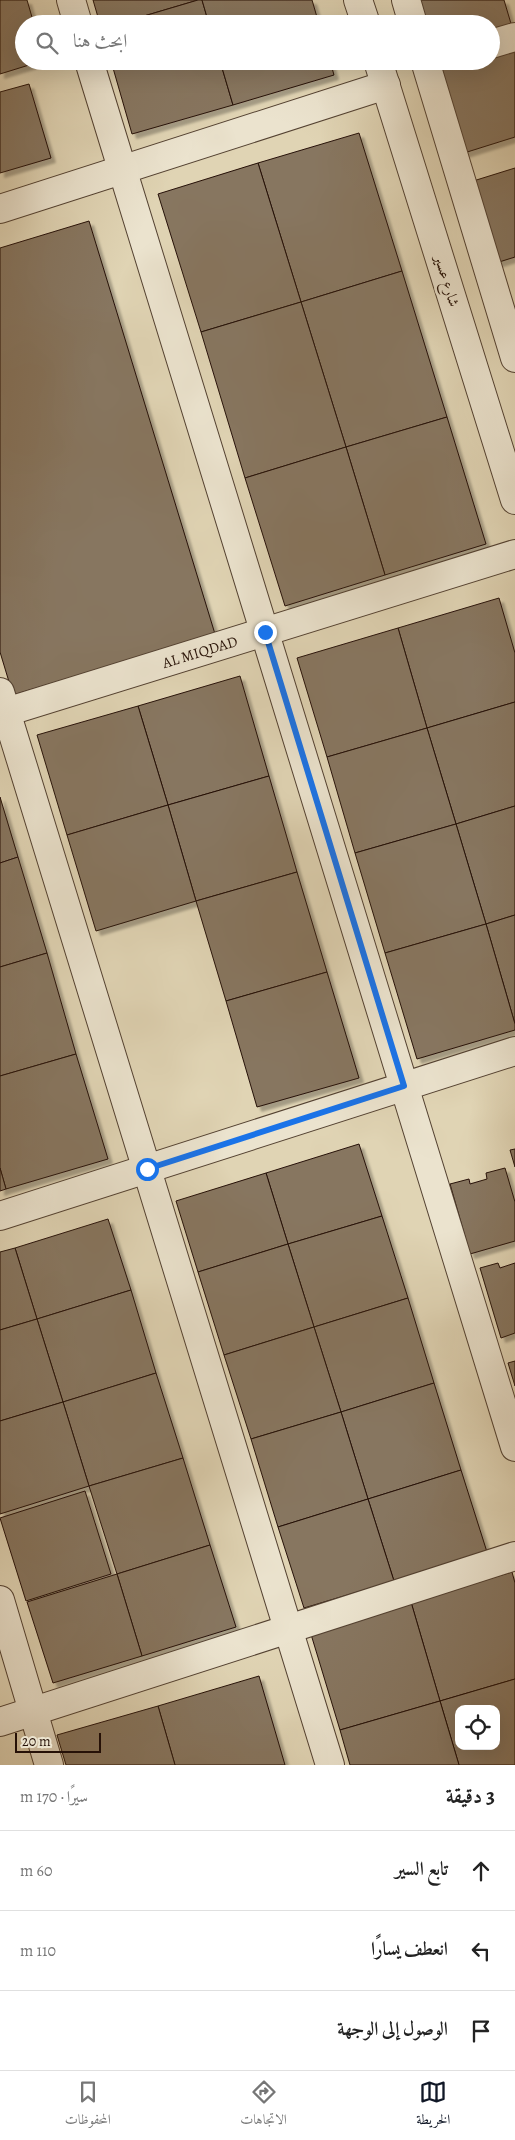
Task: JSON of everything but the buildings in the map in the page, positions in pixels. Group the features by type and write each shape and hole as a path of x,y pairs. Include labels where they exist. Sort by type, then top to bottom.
{"street":[{"path":"71,0 75,15"},
{"path":"358,0 363,15"},
{"path":"406,0 410,15"},
{"path":"500,41 515,37"},
{"path":"92,70 515,1447"},
{"path":"431,70 506,298 515,358"},
{"path":"0,209 123,170 382,73"},
{"name":"شارع عسير","path":"382,73 515,500"},
{"name":"AL MIQDAD","path":"2,706 265,632 515,554"},
{"path":"2,706 147,1169 330,1765"},
{"path":"0,1216 515,1051"},
{"path":"0,1722 515,1556"},
{"path":"0,1600 48,1765"}],"route":[{"path":"147,1169 404,1086 265,632"}]}
